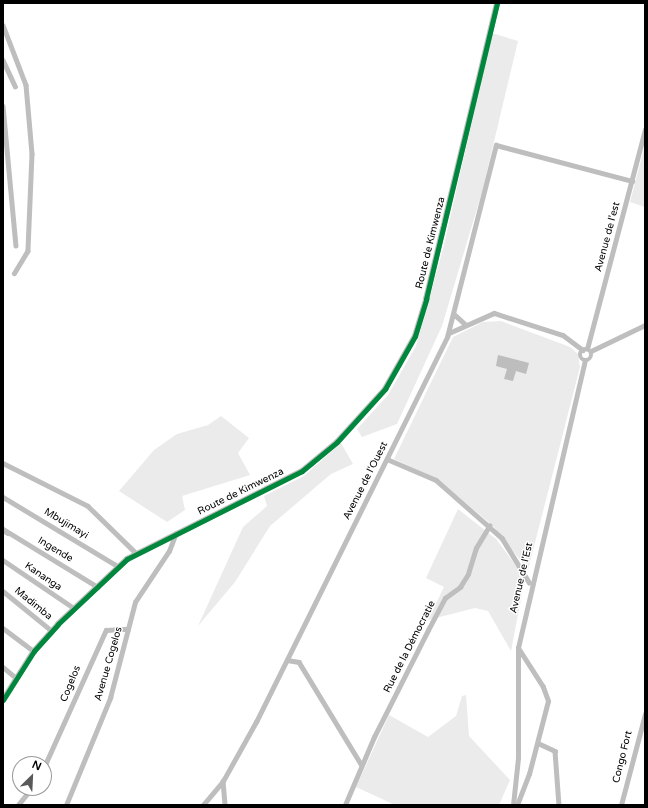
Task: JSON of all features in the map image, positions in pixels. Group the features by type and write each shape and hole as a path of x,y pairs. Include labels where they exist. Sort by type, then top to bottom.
{"street":[{"name":"Route de Kimwenza","path":"3,700 34,652 52,631 74,608 119,567 136,553 270,490 314,462 361,418 397,371 415,336 426,299 496,3"},
{"path":"3,25 26,85 32,154 28,249 15,273"},
{"path":"3,60 15,86"},
{"path":"3,106 16,245"},
{"name":"Avenue de l'est","path":"587,350 645,130"},
{"name":"Avenue de l'Ouest","path":"203,805 223,782 287,660 449,333 496,145 632,181"},
{"path":"454,314 465,324"},
{"path":"449,333 465,324 491,314 510,316 569,338 587,350 645,325"},
{"name":"Avenue de l'Est","path":"587,350 591,358 585,360 581,356 587,350"},
{"name":"Avenue de l'Est","path":"513,805 518,758 518,648 530,584 585,360"},
{"path":"387,459 434,479 489,526 508,545 530,584"},
{"path":"3,463 88,506 136,553"},
{"name":"Mbujimayi","path":"3,497 119,567"},
{"name":"Rue de la Démocratie","path":"345,805 361,764 445,598 460,586 468,574 476,548 489,526"},
{"name":"Ingende","path":"3,529 98,587"},
{"name":"Avenue Cogelos","path":"66,805 110,698 135,602 169,551 176,533"},
{"name":"Kananga","path":"3,560 74,608"},
{"name":"Madimba","path":"3,591 52,631"},
{"path":"3,628 34,652"},
{"name":"Cogelos","path":"49,756 106,630 128,628"},
{"path":"516,805 538,743 547,698 518,648"},
{"path":"287,660 298,662 361,764"},
{"path":"3,667 16,678"},
{"name":"Congo Fort","path":"621,805 645,714"},
{"path":"538,743 555,751 559,805"},
{"path":"223,782 224,805"},
{"path":"18,805 25,796"}],"shaded area":[{"path":"492,33 518,41 482,192 442,326 397,424 362,437 357,429 388,395 416,346 443,249"},
{"path":"645,145 645,207 630,202"},
{"path":"501,321 570,347 578,354 580,367 528,570 494,527 439,480 394,459 453,337 483,322"},
{"path":"498,355 529,363 526,374 516,371 513,381 504,379 507,369 496,366"},
{"path":"221,416 249,438 238,453 250,475 182,496 185,510 167,522 119,491 154,450 177,434 208,425"},
{"path":"341,443 353,464 331,474 270,526 235,582 198,626 243,527 267,506 264,496 304,476"},
{"path":"458,509 496,539 525,578 511,651 488,611 475,608 428,620 444,587 426,578"},
{"path":"466,695 469,736 510,780 499,805 395,805 356,787 389,715 428,737 456,716 462,696"}],"waterway":[{"path":"3,532 8,535"}],"cycle path":[{"path":"3,700 34,651 58,624 127,559 302,471 337,442 385,389 415,336 426,299 497,3"}]}
